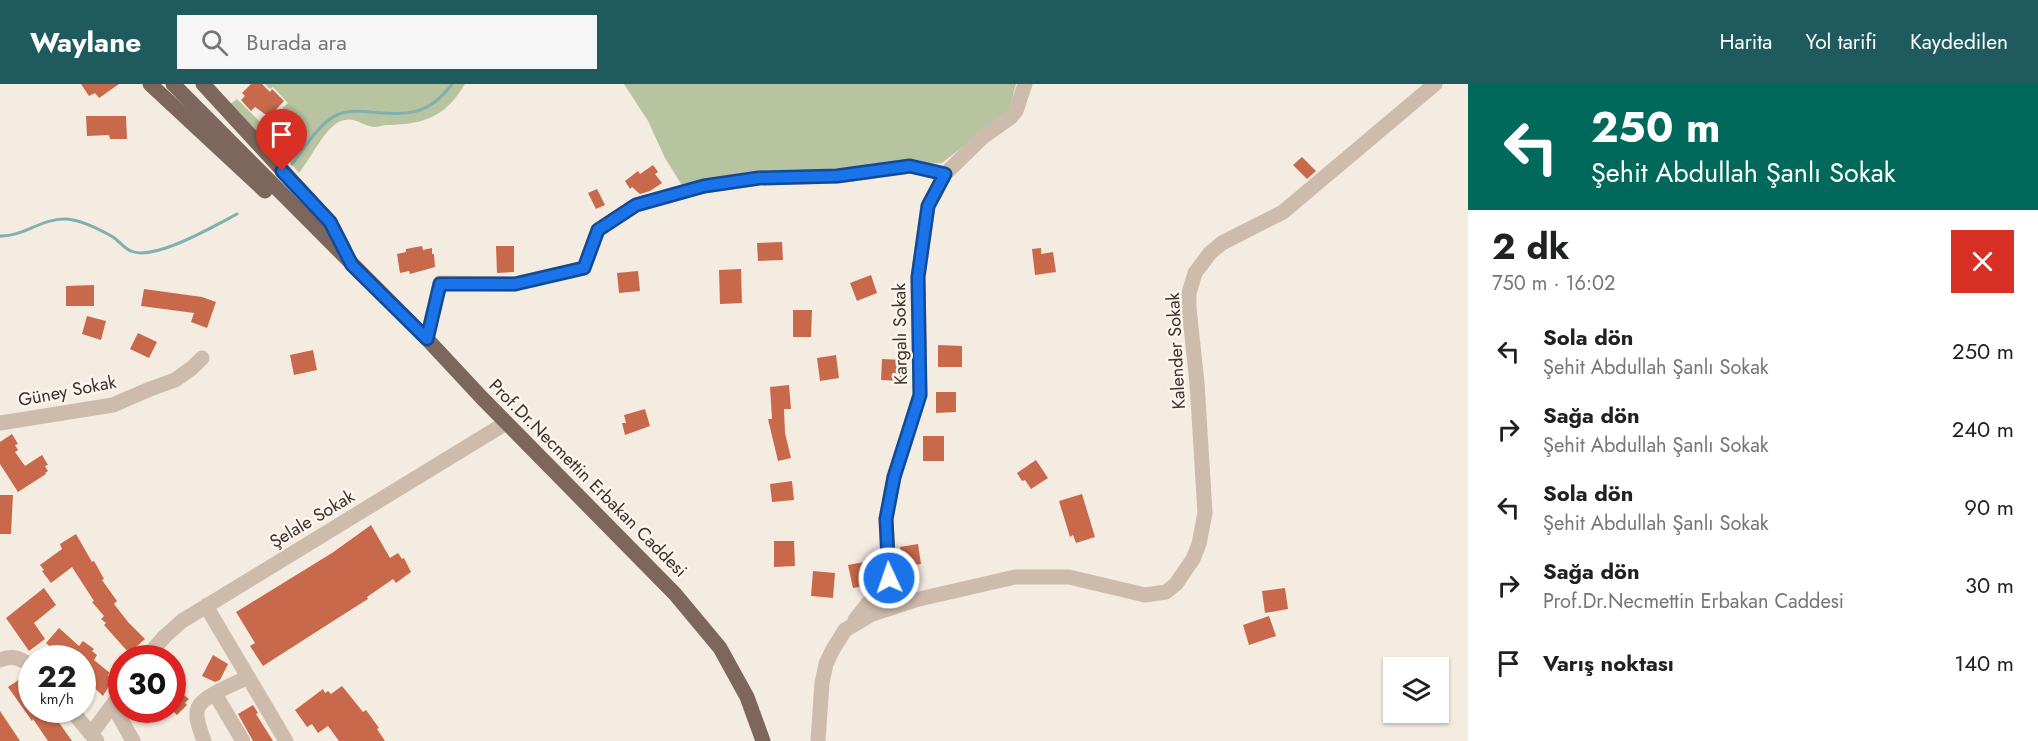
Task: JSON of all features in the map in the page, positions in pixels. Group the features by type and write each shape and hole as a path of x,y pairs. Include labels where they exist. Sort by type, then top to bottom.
{"main road":[{"name":"Prof.Dr.Necmettin Erbakan Caddesi","path":"150,84 317,238 352,265"},
{"name":"Prof.Dr.Necmettin Erbakan Caddesi","path":"173,84 427,339 506,423 675,594 720,648 747,697 763,741"},
{"name":"Prof.Dr.Necmettin Erbakan Caddesi","path":"203,84 330,222 352,265"}],"street":[{"name":"Kargalı Sokak","path":"818,741 820,698 826,664 837,642 889,578 886,519 894,477 920,395 918,277 928,206 945,174 984,136 1016,111 1024,84"},
{"name":"Kalender Sokak","path":"851,625 886,608 1015,577 1069,577 1145,595 1166,592 1176,584 1193,559 1199,544 1205,513 1197,383 1189,308 1189,293 1195,273 1210,253 1222,243 1283,212 1436,84"},
{"path":"427,339 440,284 515,284 584,268 598,230 636,205 704,186 759,178 837,176 910,166 945,174"},
{"name":"Güney Sokak","path":"0,423 114,405 150,388 175,380 202,358"},
{"name":"Şelale Sokak","path":"158,645 173,629 206,606 506,423"},
{"path":"206,606 286,741"},
{"path":"0,660 13,657 18,658"},
{"path":"204,741 197,720 197,709 202,702 248,677"},
{"path":"215,694 243,741"},
{"path":"82,723 94,737 108,713"},
{"path":"126,723 133,741"}],"green space":[{"path":"265,84 465,84 442,111 423,120 374,127 353,120 339,122 328,131 299,173 282,153 253,134 226,107 237,99 264,126 288,103 273,87 270,89"},
{"path":"624,84 1016,84 1010,107 1006,113 942,163 864,168 683,187 665,158 648,121"}],"building":[{"path":"81,84 119,84 99,98 95,93 89,96"},
{"path":"251,84 262,84 270,92 272,89 284,101 269,117 255,107 251,111 241,100 245,96 242,93"},
{"path":"86,116 126,116 127,139 110,139 109,135 87,136"},
{"path":"1302,157 1316,171 1307,179 1293,165"},
{"path":"653,165 658,172 655,174 662,183 640,194 632,187 630,189 625,181 638,171 640,174"},
{"path":"597,189 605,205 596,209 588,193"},
{"path":"782,242 783,260 758,261 757,243"},
{"path":"422,246 423,250 432,248 435,267 410,274 409,271 400,273 397,254 406,252 406,249"},
{"path":"496,246 514,246 514,272 497,273"},
{"path":"1041,248 1041,254 1053,252 1056,272 1035,275 1032,249"},
{"path":"741,269 742,303 720,304 719,270"},
{"path":"638,271 640,291 619,293 617,273"},
{"path":"871,275 877,293 857,301 850,283"},
{"path":"94,285 94,306 66,306 66,286"},
{"path":"144,289 202,297 216,302 207,328 191,322 194,313 141,306"},
{"path":"793,310 812,310 811,337 793,337"},
{"path":"87,316 106,321 101,340 82,334"},
{"path":"138,333 157,342 149,358 130,349"},
{"path":"938,345 962,346 962,367 938,367"},
{"path":"313,350 317,370 294,375 290,355"},
{"path":"836,355 839,378 820,381 817,358"},
{"path":"882,359 903,360 902,381 881,380"},
{"path":"789,385 791,409 784,409 785,433 791,458 778,461 768,419 772,419 770,387"},
{"path":"936,392 956,392 956,412 936,413"},
{"path":"645,409 650,426 625,435 622,423 626,423 624,415"},
{"path":"12,434 18,444 15,445 18,450 15,452 25,466 42,455 48,465 45,466 48,471 46,474 18,492 0,464 0,442"},
{"path":"923,436 944,436 944,461 923,461"},
{"path":"1036,460 1048,478 1031,489 1017,473"},
{"path":"792,481 794,500 772,502 770,484"},
{"path":"1082,494 1095,537 1076,543 1073,535 1070,537 1059,501"},
{"path":"0,495 13,495 11,534 0,534"},
{"path":"371,525 390,558 398,553 402,559 404,558 411,572 396,583 393,579 367,597 368,599 263,666 250,646 255,643 236,612 332,553"},
{"path":"76,534 98,568 104,579 102,580 117,601 114,604 145,639 138,645 122,645 104,625 106,623 101,619 104,616 92,602 94,601 72,567 51,583 40,565 62,549 60,544"},
{"path":"774,541 794,541 795,566 774,567"},
{"path":"918,544 921,564 903,567 900,547"},
{"path":"869,561 873,582 870,585 853,588 848,565"},
{"path":"813,571 835,573 833,598 811,596"},
{"path":"44,588 56,605 34,623 45,639 37,645 25,645 6,618"},
{"path":"1285,588 1288,609 1265,613 1262,591"},
{"path":"1269,616 1276,636 1249,645 1243,625"},
{"path":"59,628 78,645 48,645 46,643"},
{"path":"213,655 228,664 220,680 215,682 202,676"},
{"path":"96,662 108,671 108,688 103,696 96,689"},
{"path":"18,680 18,701 8,687"},
{"path":"342,686 363,712 366,710 385,741 339,741 328,726 318,733 312,724 307,727 295,710 323,689 325,693 328,691 331,694"},
{"path":"253,705 273,741 253,741 238,714"},
{"path":"0,711 20,741 0,741"},
{"path":"36,723 59,723 72,741 48,741"}],"waterway":[{"path":"292,164 319,129 339,114 355,111 396,114 416,111 435,102 452,84"},
{"path":"0,236 17,234 49,221 66,219 96,228 113,237 128,250 141,253 184,241 237,214"}],"route":[{"path":"282,171 330,222 352,265 427,339 440,284 515,284 584,268 598,230 636,205 704,186 759,178 837,176 910,166 945,174 928,206 918,277 920,395 894,477 886,519 889,578"}]}
